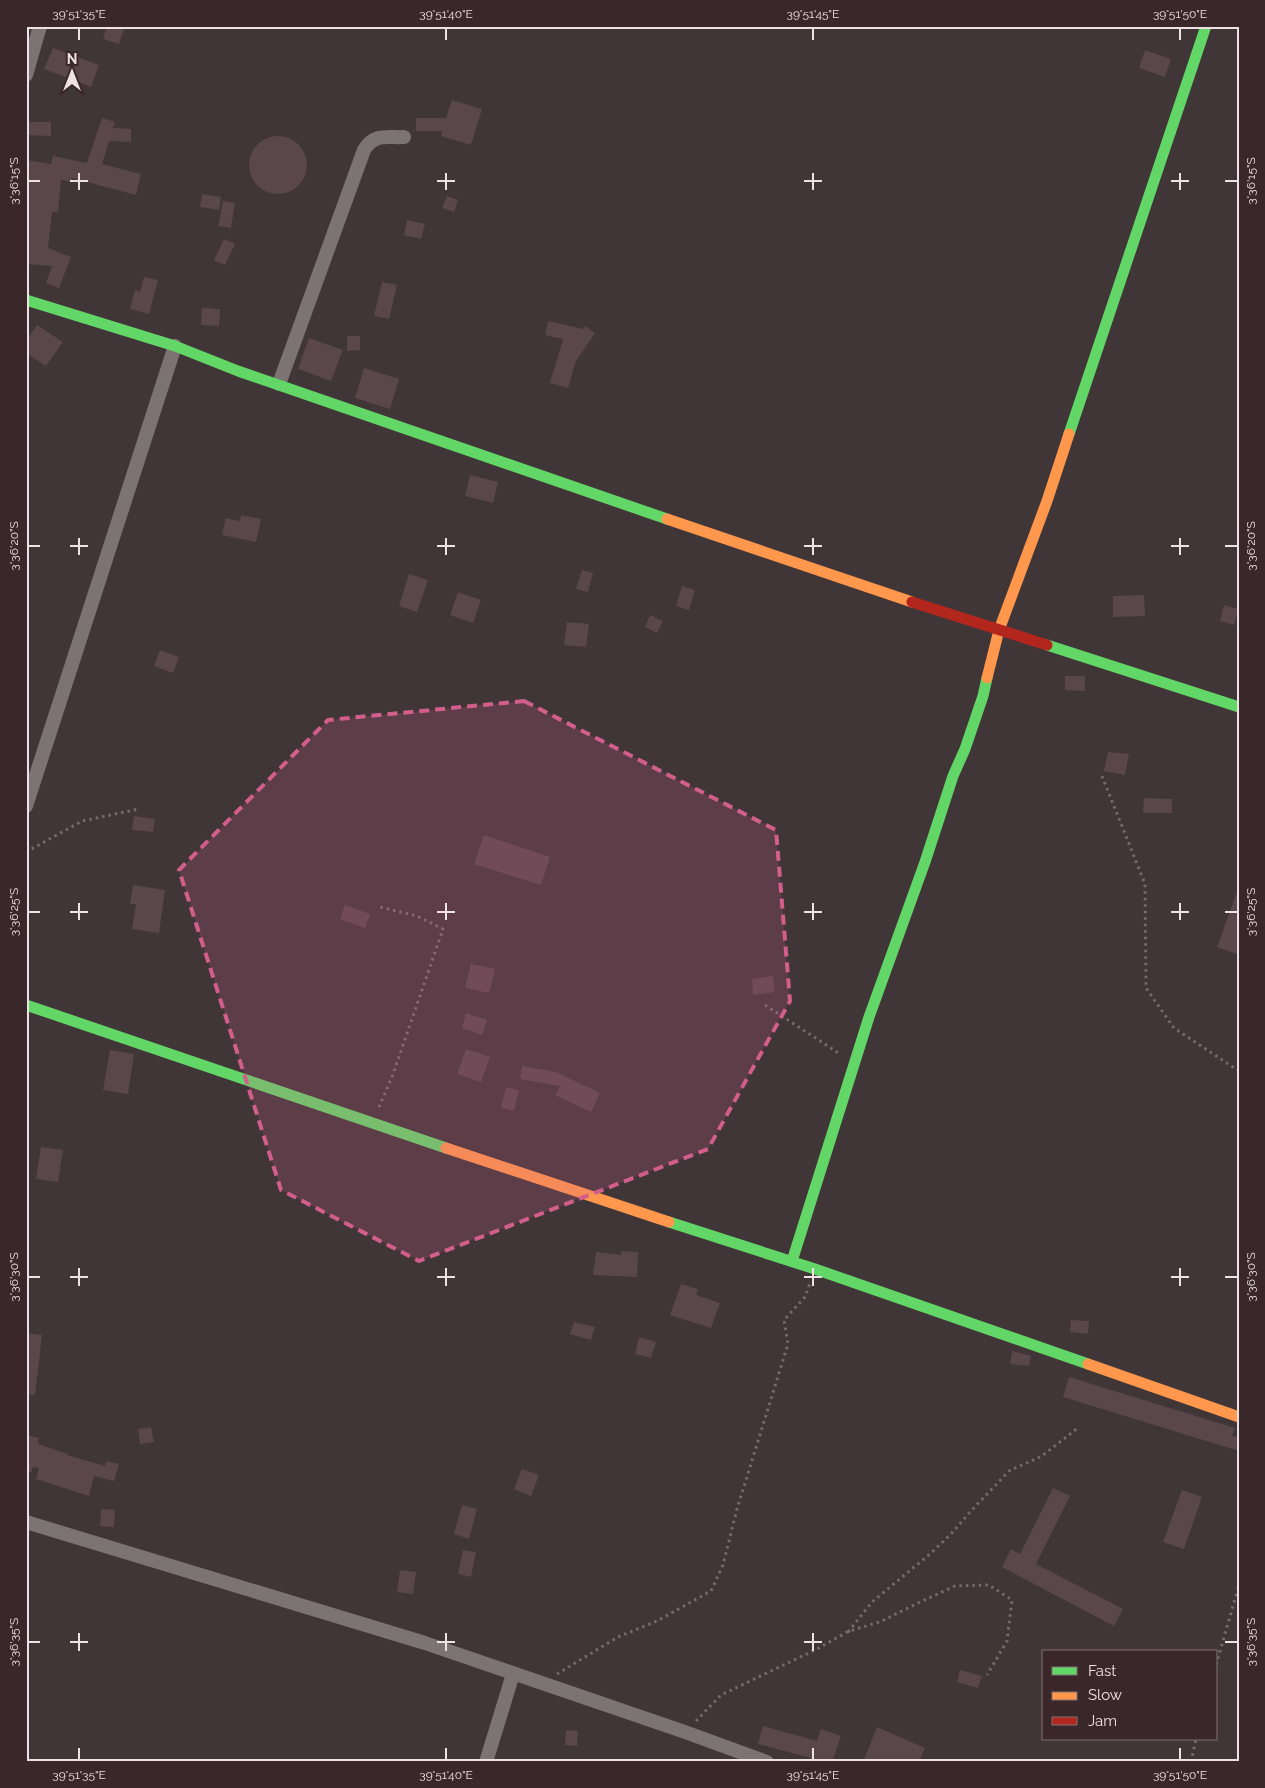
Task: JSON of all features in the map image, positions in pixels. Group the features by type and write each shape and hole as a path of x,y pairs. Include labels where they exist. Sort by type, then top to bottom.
{"street":[{"path":"26,75 40,26"},
{"path":"792,1261 869,1017 983,696 999,630 1050,491 1206,26"},
{"path":"279,384 364,150 375,138 404,137"},
{"path":"26,300 176,346 238,371 842,579 1239,707"},
{"path":"26,806 176,346"},
{"path":"26,1005 623,1208 815,1268 1239,1417"},
{"path":"26,1522 425,1643 767,1762"},
{"path":"486,1762 513,1674"}],"path":[{"path":"1102,776 1145,884 1146,988 1174,1028 1239,1071"},
{"path":"26,852 82,820 139,809"},
{"path":"373,1122 392,1077 443,929 417,916 380,907"},
{"path":"765,1005 855,1064"},
{"path":"541,1684 618,1637 657,1620 711,1591 722,1565 737,1509 788,1344 784,1320 805,1297 815,1268"},
{"path":"848,1632 872,1602 930,1554 1009,1472 1042,1456 1079,1427"},
{"path":"685,1732 722,1696 848,1632 882,1621 955,1586 988,1584 1012,1600 1007,1641 987,1675"},
{"path":"1218,1658 1239,1584"},
{"path":"1191,1762 1196,1740"}],"highlighted area":[{"path":"524,701 776,830 790,1001 708,1149 419,1261 281,1190 179,870 328,720"}],"building":[{"path":"107,26 125,26 119,44 103,39"},
{"path":"53,48 99,65 91,87 44,69"},
{"path":"1145,50 1171,59 1165,77 1139,68"},
{"path":"452,100 482,109 471,145 441,136 442,131 416,131 416,118 446,118"},
{"path":"102,118 115,122 113,128 131,129 131,142 109,141 102,164 141,174 136,195 72,178 72,182 61,180 58,212 52,212 48,248 71,257 59,288 46,283 52,266 26,264 26,160 51,164 53,156 87,163"},
{"path":"26,122 51,122 51,136 26,135"},
{"path":"278,136 294,141 302,149 307,165 302,181 294,189 278,194 262,189 254,181 249,165 254,149 262,141"},
{"path":"202,194 221,197 219,210 200,207"},
{"path":"447,196 458,200 454,212 442,208"},
{"path":"223,201 235,203 231,228 218,226"},
{"path":"407,220 425,224 421,239 404,235"},
{"path":"224,239 235,244 225,265 214,260"},
{"path":"144,277 158,280 149,314 130,309 135,290 140,292"},
{"path":"382,282 397,285 389,319 374,316"},
{"path":"202,308 220,309 219,326 201,325"},
{"path":"548,321 583,329 585,326 595,333 576,361 568,388 550,383 563,339 545,335"},
{"path":"37,325 63,342 46,366 26,353 26,341"},
{"path":"347,336 360,336 360,350 347,351"},
{"path":"309,338 343,350 331,381 298,369"},
{"path":"364,368 399,379 390,409 355,398"},
{"path":"470,475 498,482 493,503 465,496"},
{"path":"241,515 261,519 256,542 222,535 226,518 240,521"},
{"path":"582,570 593,573 588,592 576,589"},
{"path":"409,574 428,580 417,612 399,606"},
{"path":"682,586 695,590 689,610 676,606"},
{"path":"458,592 481,600 473,623 450,615"},
{"path":"1144,595 1145,616 1113,617 1113,596"},
{"path":"1224,605 1238,609 1234,625 1220,621"},
{"path":"650,615 663,621 657,633 645,627"},
{"path":"567,622 589,624 586,647 564,645"},
{"path":"160,650 179,657 173,673 154,666"},
{"path":"1065,676 1085,676 1085,691 1065,690"},
{"path":"1108,752 1129,754 1125,775 1104,771"},
{"path":"1144,798 1172,799 1172,813 1143,813"},
{"path":"134,816 155,819 153,832 132,830"},
{"path":"484,835 550,857 541,885 474,864"},
{"path":"133,885 165,890 159,933 132,929 136,904 130,904"},
{"path":"1237,892 1239,892 1239,955 1217,947"},
{"path":"345,905 370,914 365,928 340,919"},
{"path":"471,964 495,969 489,993 465,988"},
{"path":"773,976 775,992 753,995 752,979"},
{"path":"466,1013 487,1020 482,1035 462,1028"},
{"path":"466,1049 490,1057 481,1082 457,1074"},
{"path":"110,1050 134,1054 128,1094 103,1090"},
{"path":"522,1066 556,1072 600,1093 591,1112 555,1095 560,1086 520,1079"},
{"path":"506,1087 519,1090 514,1111 501,1108"},
{"path":"41,1147 63,1150 58,1182 36,1179"},
{"path":"621,1251 638,1252 637,1277 593,1275 596,1252 621,1255"},
{"path":"681,1284 698,1289 696,1295 720,1303 711,1328 670,1315"},
{"path":"1071,1320 1089,1321 1088,1334 1070,1332"},
{"path":"574,1322 595,1327 591,1340 570,1334"},
{"path":"26,1333 42,1335 35,1395 26,1394"},
{"path":"639,1337 656,1342 651,1358 635,1354"},
{"path":"1012,1351 1031,1356 1029,1366 1010,1364"},
{"path":"1069,1377 1235,1428 1232,1436 1239,1437 1239,1451 1063,1397"},
{"path":"151,1427 154,1442 140,1444 138,1429"},
{"path":"26,1435 39,1438 38,1444 67,1455 105,1466 106,1461 119,1464 114,1481 94,1476 89,1496 36,1479 39,1468 33,1467 31,1472 26,1472"},
{"path":"522,1469 539,1475 531,1496 514,1489"},
{"path":"1053,1488 1070,1496 1036,1564 1123,1609 1114,1626 1002,1567 1011,1549 1020,1554"},
{"path":"1182,1490 1202,1497 1184,1549 1163,1542"},
{"path":"462,1505 477,1509 469,1539 454,1534"},
{"path":"101,1509 115,1510 114,1527 100,1526"},
{"path":"463,1550 476,1552 471,1577 458,1574"},
{"path":"400,1570 416,1572 413,1594 397,1592"},
{"path":"960,1670 982,1676 978,1688 957,1682"},
{"path":"763,1726 817,1741 821,1729 841,1736 832,1762 809,1762 811,1758 758,1744"},
{"path":"877,1727 925,1748 919,1762 863,1762"},
{"path":"566,1730 578,1731 577,1746 565,1745"}],"traffic: fast":[{"path":"1069,434 1206,26"},
{"path":"26,300 175,346 238,371 667,519"},
{"path":"1047,645 1239,707"},
{"path":"792,1261 869,1017 925,862 953,776 965,749 983,696 987,678"},
{"path":"26,1005 446,1148"},
{"path":"669,1222 815,1269 1088,1364"}],"traffic: slow":[{"path":"987,678 999,630 1047,501 1069,434"},
{"path":"667,519 912,602"},
{"path":"446,1148 669,1222"},
{"path":"1088,1364 1239,1417"}],"traffic: jam":[{"path":"912,602 1047,645"}]}
